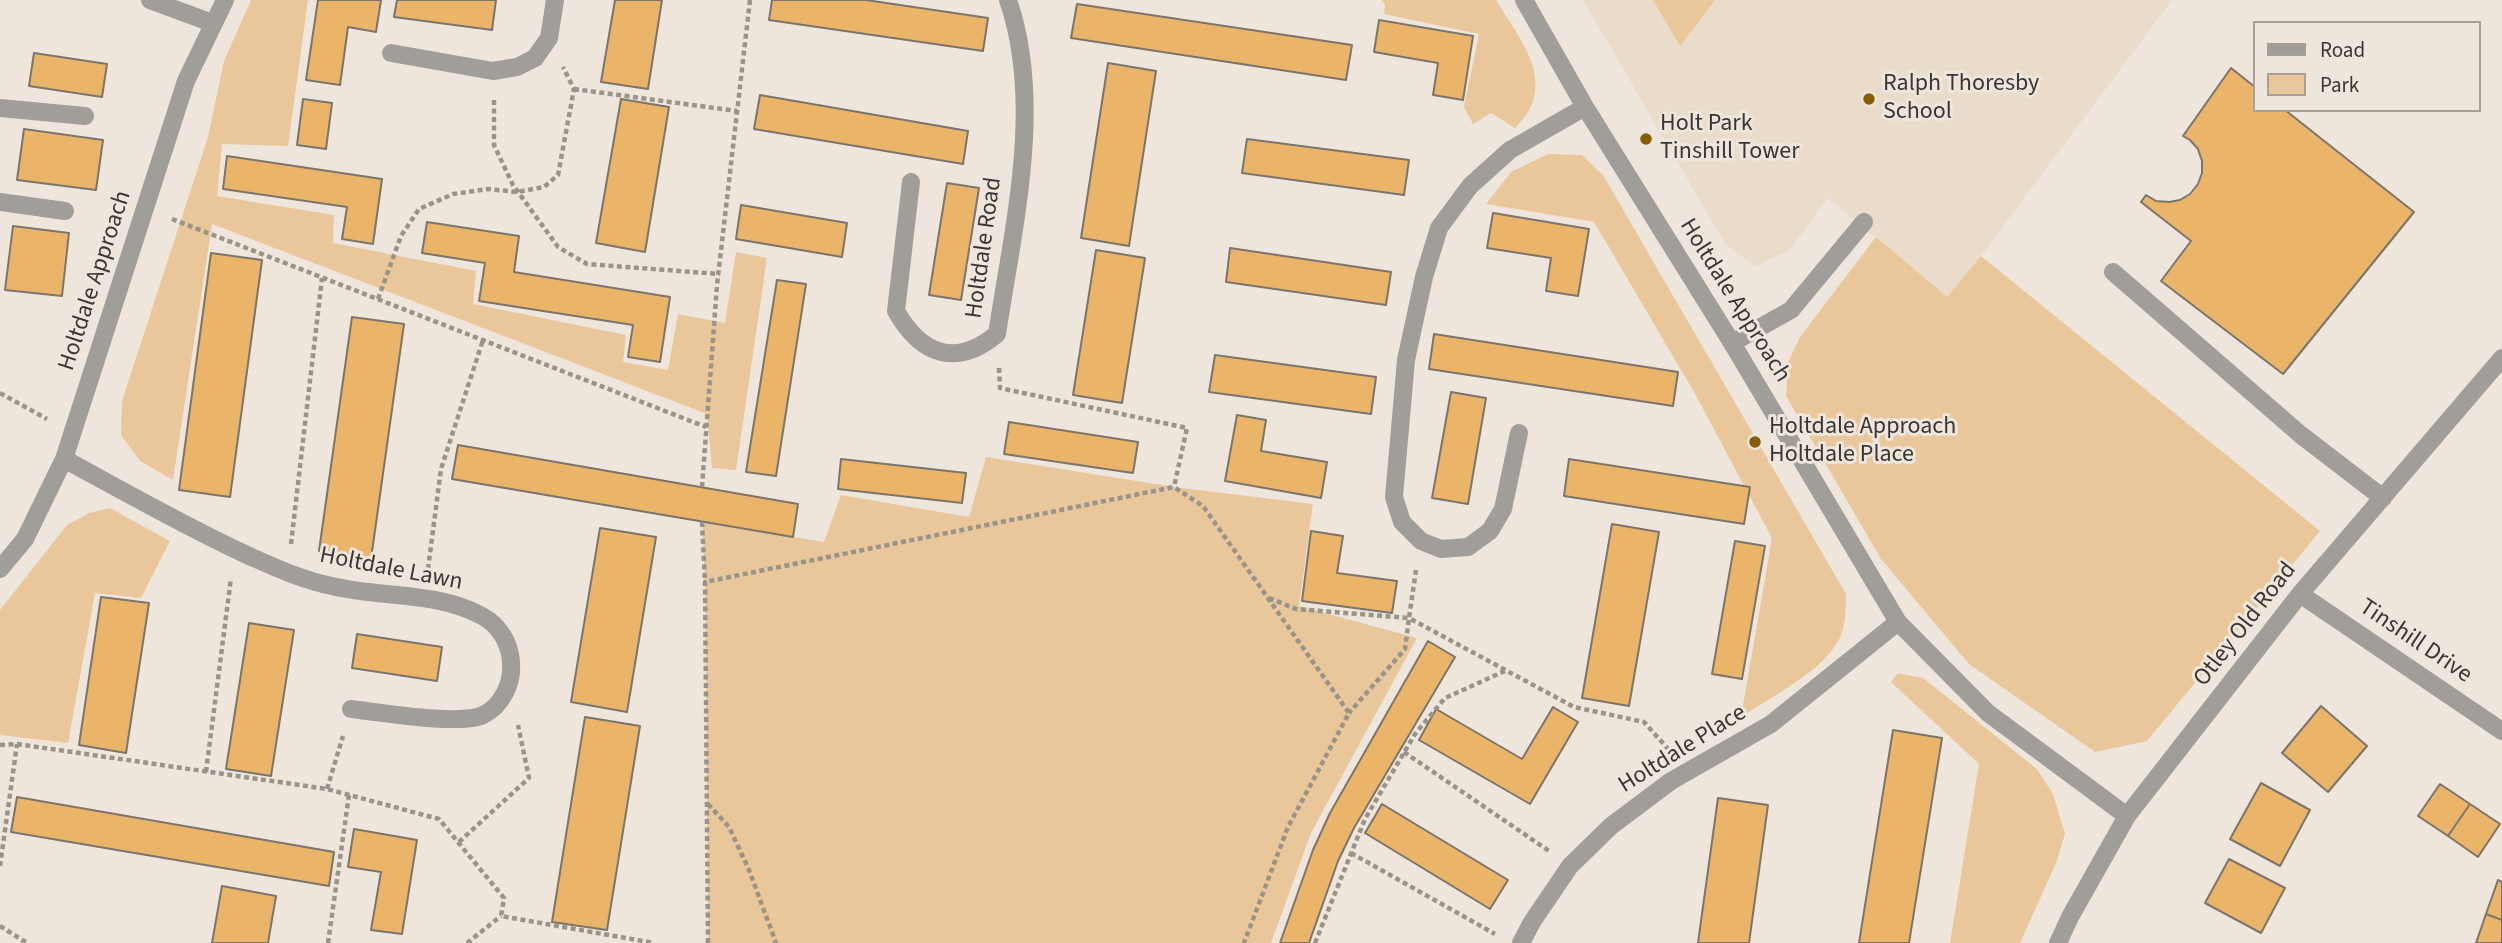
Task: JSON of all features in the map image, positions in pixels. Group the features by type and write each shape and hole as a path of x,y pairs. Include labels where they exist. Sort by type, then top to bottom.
{"street":[{"path":"150,0 212,23"},
{"name":"Holtdale Approach","path":"0,569 25,539 64,459 186,81 225,0"},
{"path":"391,53 493,71 517,67 535,58 549,38 555,0"},
{"name":"Holtdale Road","path":"911,182 896,311 914,338 934,351 957,354 982,346 997,334 1021,174 1025,78 1015,21 1008,0"},
{"name":"Holtdale Approach","path":"1524,0 1585,107 1732,343 1898,622 1988,713 2127,816"},
{"path":"1519,433 1503,509 1490,531 1468,547 1441,549 1420,541 1402,522 1394,497 1406,360 1424,277 1439,228 1470,186 1510,150 1585,107"},
{"path":"0,108 85,116"},
{"path":"0,202 65,211"},
{"path":"1732,343 1791,310 1864,222"},
{"path":"2113,272 2301,435 2383,498"},
{"name":"Otley Old Road","path":"2058,943 2127,816 2301,594 2502,358"},
{"name":"Holtdale Lawn","path":"64,459 209,538 288,572 331,586 459,604 485,617 505,637 512,662 510,685"},
{"name":"Tinshill Drive","path":"2301,594 2502,731"},
{"name":"Holtdale Place","path":"1521,943 1570,866 1611,826 1671,781 1772,724 1898,622"},
{"path":"351,709 460,720 483,716 498,702 510,685"}],"path":[{"path":"702,487 719,274 750,0"},
{"path":"378,299 401,236 419,209 453,194 488,189 517,192 544,187 558,175 574,89 549,38"},
{"path":"493,71 494,145 517,192 558,247 587,264 719,274"},
{"path":"574,89 737,111"},
{"path":"145,209 706,427"},
{"path":"288,572 322,278"},
{"path":"997,334 1000,388 1187,428 1174,487"},
{"path":"424,600 441,469 483,340"},
{"path":"0,393 72,433"},
{"path":"705,582 1174,487 1203,506 1349,713"},
{"path":"702,522 705,582 708,943"},
{"path":"1244,943 1288,827 1349,713 1405,649 1420,541"},
{"path":"206,772 234,549"},
{"path":"1268,598 1296,609 1409,618 1574,707 1644,722 1688,772"},
{"path":"1315,943 1365,819 1415,734 1445,698 1506,670"},
{"path":"458,842 529,778 510,685"},
{"path":"327,789 351,709"},
{"path":"0,866 17,744"},
{"path":"0,746 17,744 327,789 439,819 504,898 501,916 467,943"},
{"path":"1404,752 1570,866"},
{"path":"328,943 349,795"},
{"path":"707,803 729,827 749,870 776,943"},
{"path":"1351,853 1499,937"},
{"path":"501,916 654,943"},
{"path":"0,926 27,943"}],"shaded area":[{"name":"Ralph Thoresby School","path":"1583,0 2172,0 1947,298 1828,198 1789,251 1755,266 1726,245"}],"green space":[{"path":"251,0 308,0 288,146 222,144 217,196 334,215 333,243 476,271 473,304 626,335 623,362 668,370 678,314 725,323 736,252 767,258 736,470 712,468 707,414 212,224 173,480 140,461 121,435 122,401 208,137 224,61"},
{"path":"1381,0 1496,0 1525,47 1535,79 1535,96 1528,112 1515,128 1491,113 1473,124 1464,107 1479,34 1384,14 1385,4"},
{"path":"1653,0 1715,0 1680,46"},
{"path":"1548,154 1582,155 1603,175 1846,594 1842,632 1829,654 1794,684 1741,717 1772,538 1694,392 1594,222 1486,204 1511,172"},
{"path":"1876,237 1947,297 1981,256 2320,531 2147,741 2095,752 1969,664 1881,559 1786,396 1788,362 1800,337"},
{"path":"986,457 1174,487 1313,504 1299,606 1417,638 1311,833 1271,943 708,943 705,582 702,522 824,542 841,495 969,517"},
{"path":"110,508 170,541 141,598 95,593 68,743 0,735 0,610 67,525 89,513"},
{"path":"1898,673 1923,678 2037,769 2053,794 2065,834 2056,863 2020,943 1950,943 1979,764 1891,682"}],"building":[{"path":"318,0 381,0 376,32 348,27 340,85 306,80"},
{"path":"397,0 496,0 492,30 394,17"},
{"path":"615,0 662,0 648,89 601,82"},
{"path":"772,0 866,0 988,18 983,51 769,20"},
{"path":"1077,4 1352,45 1346,80 1071,38"},
{"path":"1379,20 1473,36 1463,100 1433,95 1438,63 1374,52"},
{"path":"34,53 107,64 102,97 29,86"},
{"path":"1108,63 1156,71 1129,246 1081,238"},
{"path":"2231,68 2254,86 2254,112 2288,112 2414,212 2283,374 2161,281 2191,241 2141,202 2146,195 2156,201 2180,200 2190,194 2198,184 2202,161 2198,149 2183,136"},
{"path":"760,95 968,131 963,164 754,129"},
{"path":"303,99 332,103 326,149 297,145"},
{"path":"621,99 669,107 645,252 596,243"},
{"path":"24,129 103,140 96,190 17,180"},
{"path":"1247,139 1409,160 1404,195 1242,173"},
{"path":"227,156 382,179 373,244 342,239 347,207 223,189"},
{"path":"947,183 979,188 961,300 929,295"},
{"path":"741,205 847,223 842,257 736,239"},
{"path":"1493,213 1589,229 1578,296 1546,291 1551,258 1487,248"},
{"path":"427,222 519,236 514,272 670,297 660,362 628,357 633,325 479,301 485,263 422,253"},
{"path":"13,226 69,233 62,296 5,290"},
{"path":"1230,248 1391,272 1386,305 1226,282"},
{"path":"1096,250 1145,258 1122,403 1073,395"},
{"path":"211,253 262,260 230,497 179,490"},
{"path":"777,280 806,284 776,476 746,472"},
{"path":"352,317 404,324 371,559 319,551"},
{"path":"1434,334 1678,372 1673,406 1429,369"},
{"path":"1215,355 1376,377 1371,414 1209,392"},
{"path":"1451,392 1486,398 1468,504 1432,498"},
{"path":"1237,415 1266,420 1261,451 1327,462 1321,498 1225,481"},
{"path":"1009,422 1138,442 1133,473 1004,454"},
{"path":"458,445 798,504 793,537 452,479"},
{"path":"841,459 966,473 962,503 838,489"},
{"path":"1569,459 1750,487 1744,524 1564,496"},
{"path":"1612,524 1659,532 1629,706 1582,698"},
{"path":"600,528 656,537 627,712 571,702"},
{"path":"1311,531 1343,536 1337,573 1397,581 1392,613 1302,601"},
{"path":"1735,541 1765,546 1742,679 1712,674"},
{"path":"101,597 149,603 126,753 79,745"},
{"path":"249,623 294,630 271,776 226,769"},
{"path":"357,634 442,647 437,681 352,668"},
{"path":"1428,641 1455,657 1354,828 1338,861 1309,943 1280,943 1313,850 1330,813"},
{"path":"2321,706 2367,746 2328,792 2282,753"},
{"path":"1553,707 1578,722 1530,804 1419,740 1436,709 1522,759"},
{"path":"585,717 640,726 607,930 552,922"},
{"path":"1893,730 1942,738 1909,943 1859,943"},
{"path":"2261,783 2310,810 2280,866 2230,839"},
{"path":"2440,784 2470,804 2448,836 2418,816"},
{"path":"17,797 334,852 329,886 11,832"},
{"path":"1718,798 1768,805 1749,943 1698,943"},
{"path":"1382,804 1508,880 1490,909 1365,833"},
{"path":"2470,804 2500,824 2478,857 2448,836"},
{"path":"354,829 417,840 402,934 371,930 381,872 348,867"},
{"path":"2229,859 2285,888 2261,933 2205,903"},
{"path":"2498,880 2502,882 2502,920 2486,914"},
{"path":"222,886 276,896 268,943 212,943"},
{"path":"2486,914 2502,920 2502,943 2476,943"}],"place":[{"name":"Ralph Thoresby School","path":"1869,99"},
{"name":"Holt Park Tinshill Tower","path":"1646,139"},
{"name":"Holtdale Approach Holtdale Place","path":"1755,442"}]}
